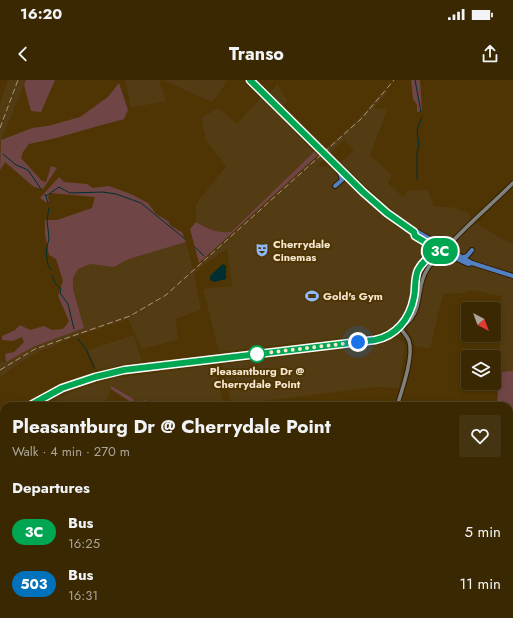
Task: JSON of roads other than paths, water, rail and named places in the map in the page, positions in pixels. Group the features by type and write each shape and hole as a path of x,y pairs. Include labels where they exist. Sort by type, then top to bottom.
{"highway":[{"path":"250,80 376,204 414,232 418,232 472,263 513,276"},
{"path":"335,186 342,180 338,168"},
{"path":"414,232 415,236 431,251 426,260"},
{"path":"419,239 468,264 472,263"},
{"path":"463,257 467,256 472,250"}],"main road":[{"path":"36,402 62,388 114,372 375,340 389,336 406,325 413,316 424,273 445,248 513,183"},
{"path":"400,328 413,304 419,269 426,260 436,252 442,252"},
{"path":"399,402 404,383 410,346 408,339 400,328"}],"water":[{"path":"223,264 226,266 226,279 214,282 210,280 210,276"}],"waterway":[{"path":"415,80 421,112"},
{"path":"417,179 417,152 419,146 417,130 422,117"},
{"path":"3,154 16,165 28,170 41,189"},
{"path":"45,194 46,196 59,187 70,193 103,192 116,194 141,203 185,239"},
{"path":"46,196 48,203"},
{"path":"49,208 47,220 49,238 46,252 48,265 51,270"},
{"path":"195,247 204,256"},
{"path":"52,275 55,283 61,289 60,293 68,304 74,329"},
{"path":"78,339 86,349 94,368"}],"railway":[{"path":"0,128 18,80"},
{"path":"0,370 35,349 130,316 166,295 362,118 394,80"}],"place":[{"name":"Cherrydale Cinemas","path":"262,250"},
{"name":"Gold's Gym","path":"312,296"},
{"name":"Pleasantburg Dr @ Cherrydale Point","path":"257,354"}]}
